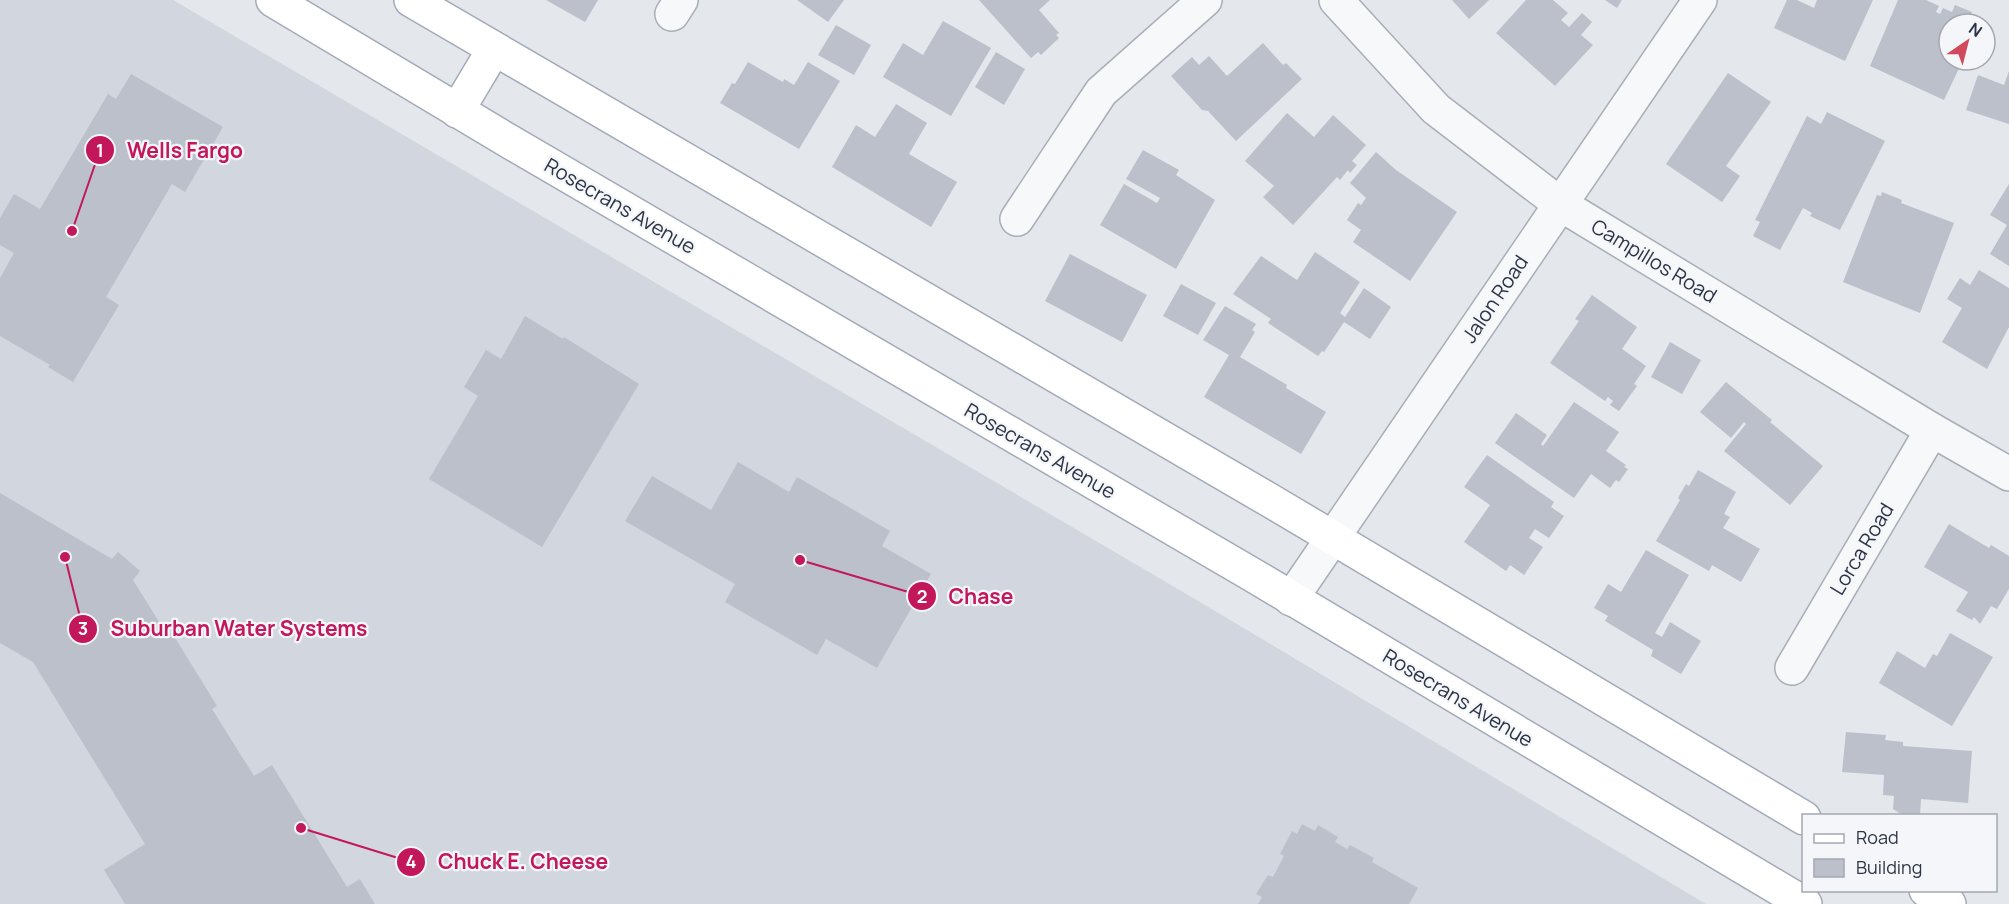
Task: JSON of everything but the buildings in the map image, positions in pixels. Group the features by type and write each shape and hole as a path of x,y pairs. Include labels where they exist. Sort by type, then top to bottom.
{"main road":[{"name":"Rosecrans Avenue","path":"273,0 1805,904"},
{"path":"411,0 1333,538 1802,817"},
{"path":"458,111 494,49"},
{"path":"1928,892 1949,904"}],"street":[{"path":"1017,219 1101,92 1205,0"},
{"name":"Campillos Road","path":"1336,0 1436,108 1560,204 1932,430 2009,474"},
{"name":"Jalon Road","path":"1291,599 1700,0"},
{"name":"Lorca Road","path":"1792,668 1932,430"}],"shaded area":[{"path":"0,0 173,0 1200,602 1706,904 0,904"}],"place":[{"name":"Wells Fargo","path":"72,231"},
{"name":"Suburban Water Systems","path":"65,557"},
{"name":"Chase","path":"800,560"},
{"name":"Chuck E. Cheese","path":"301,828"}]}
